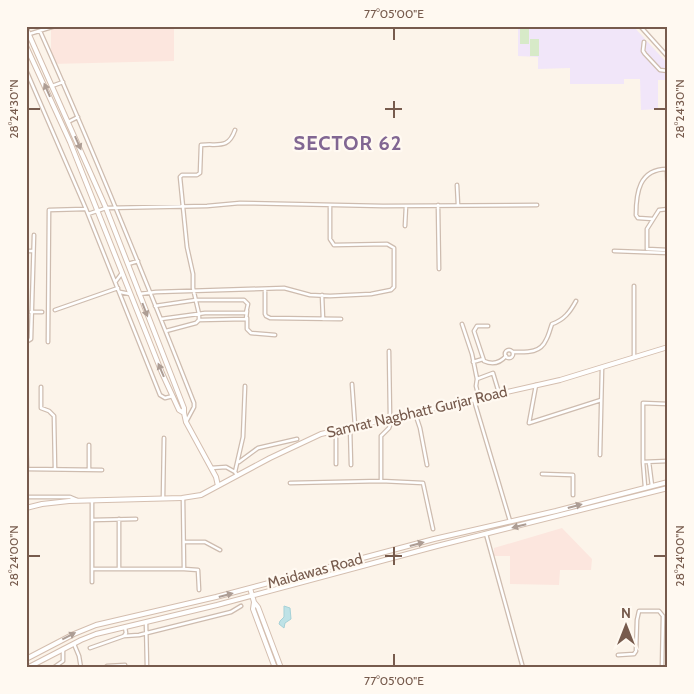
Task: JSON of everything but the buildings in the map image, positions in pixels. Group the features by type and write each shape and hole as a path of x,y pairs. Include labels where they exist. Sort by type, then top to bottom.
{"street":[{"path":"28,35 55,26"},
{"path":"640,26 668,57"},
{"path":"26,28 106,208 184,408 186,422 211,468 218,486"},
{"path":"40,31 117,208 194,403 194,407 186,422"},
{"path":"644,42 643,51 645,54 660,70 668,71"},
{"path":"26,46 67,134 130,294 179,410 184,413"},
{"path":"26,70 116,281 160,395 164,398 173,396"},
{"path":"52,86 63,82"},
{"path":"68,122 78,117"},
{"path":"166,331 196,324 199,320 193,274 187,247 180,177 182,175 197,175 200,173 201,145 216,146 230,141 236,130"},
{"path":"653,219 638,218 636,215 636,197 645,176 657,169 667,169 668,196"},
{"path":"457,185 458,205"},
{"path":"88,214 106,208 184,207 240,203 406,206 538,205"},
{"path":"139,294 150,292 284,288 310,295 322,295 371,294 392,290 394,287 394,248 387,244 334,245 330,239 330,205"},
{"path":"438,205 439,269"},
{"path":"405,226 406,206"},
{"path":"48,342 49,210 86,209"},
{"path":"668,209 659,210 647,229 647,249 668,252"},
{"path":"26,342 31,339 34,235"},
{"path":"26,251 33,251"},
{"path":"614,251 668,252"},
{"path":"127,264 138,261"},
{"path":"116,281 122,273"},
{"path":"634,286 634,358"},
{"path":"56,310 118,287"},
{"path":"265,289 266,316 281,319 341,319"},
{"path":"120,292 130,294"},
{"path":"322,295 324,319"},
{"path":"155,306 196,300 244,300 248,304 247,329 251,333 275,335"},
{"path":"488,326 477,326 474,331 483,358 486,362 496,363 506,356 507,351 530,352 538,349 545,343 552,324 561,321 576,301"},
{"path":"31,312 42,312"},
{"path":"161,319 199,314 247,312"},
{"path":"199,320 241,320 247,318"},
{"path":"462,324 477,379 476,386 479,398"},
{"name":"Samrat Nagbhatt Gurjar Road","path":"26,508 77,500 184,498 201,494 236,474 322,434 536,385 602,368 668,347"},
{"path":"381,481 381,436 389,428 391,418 389,351"},
{"path":"506,356 512,356 513,352"},
{"path":"473,362 483,358"},
{"path":"600,455 602,368"},
{"path":"477,379 493,373 499,393"},
{"path":"352,384 355,426"},
{"path":"536,385 529,423 601,400"},
{"path":"211,468 226,467 236,474 243,437 245,386"},
{"path":"40,387 40,408 49,411 54,416 55,469"},
{"path":"474,400 510,521"},
{"path":"645,488 643,403 668,404"},
{"path":"415,413 420,428 426,465"},
{"path":"350,428 351,465"},
{"path":"336,431 336,464"},
{"path":"163,498 164,438"},
{"path":"238,463 258,448 297,438"},
{"path":"26,439 26,468 102,470"},
{"path":"89,445 89,470"},
{"path":"643,462 668,461"},
{"path":"649,462 652,486"},
{"path":"542,474 573,475 573,495"},
{"path":"290,483 422,482 433,529"},
{"name":"Maidawas Road","path":"26,660 74,634 96,625 668,482"},
{"name":"Maidawas Road","path":"27,668 96,634 253,596 668,488"},
{"path":"26,496 70,497 77,500"},
{"path":"184,498 184,569"},
{"path":"92,500 92,582"},
{"path":"556,511 558,516"},
{"path":"92,520 136,519"},
{"path":"119,520 119,569"},
{"path":"486,534 523,668"},
{"path":"184,542 205,542 220,550"},
{"path":"92,569 198,570 199,590"},
{"path":"250,588 254,602 253,609 275,668"},
{"path":"254,602 258,606 281,668"},
{"path":"90,648 124,636 134,636 231,612 241,606"},
{"path":"618,655 634,654 636,651 639,611 659,611 663,616 662,668"},
{"path":"146,622 147,668"},
{"path":"124,636 126,632 125,627"},
{"path":"74,644 81,668"},
{"path":"53,668 63,661 63,649"},
{"path":"104,668 107,666 125,666"}],"shaded area":[{"path":"51,26 174,26 174,61 51,64"},
{"path":"540,26 633,26 668,64 668,80 658,80 658,109 641,110 640,79 624,79 624,84 570,84 570,68 538,69 538,57 518,56 518,28 539,28"},
{"path":"562,528 592,559 591,570 560,570 559,585 510,584 510,556 494,556 494,548"}],"green space":[{"path":"520,29 529,29 529,44 520,44"},
{"path":"530,39 539,39 539,56 530,56"}],"water":[{"path":"284,606 290,608 291,619 285,623 284,628 279,624 284,617"}],"district":[{"name":"SECTOR 62","path":"348,143"}]}
